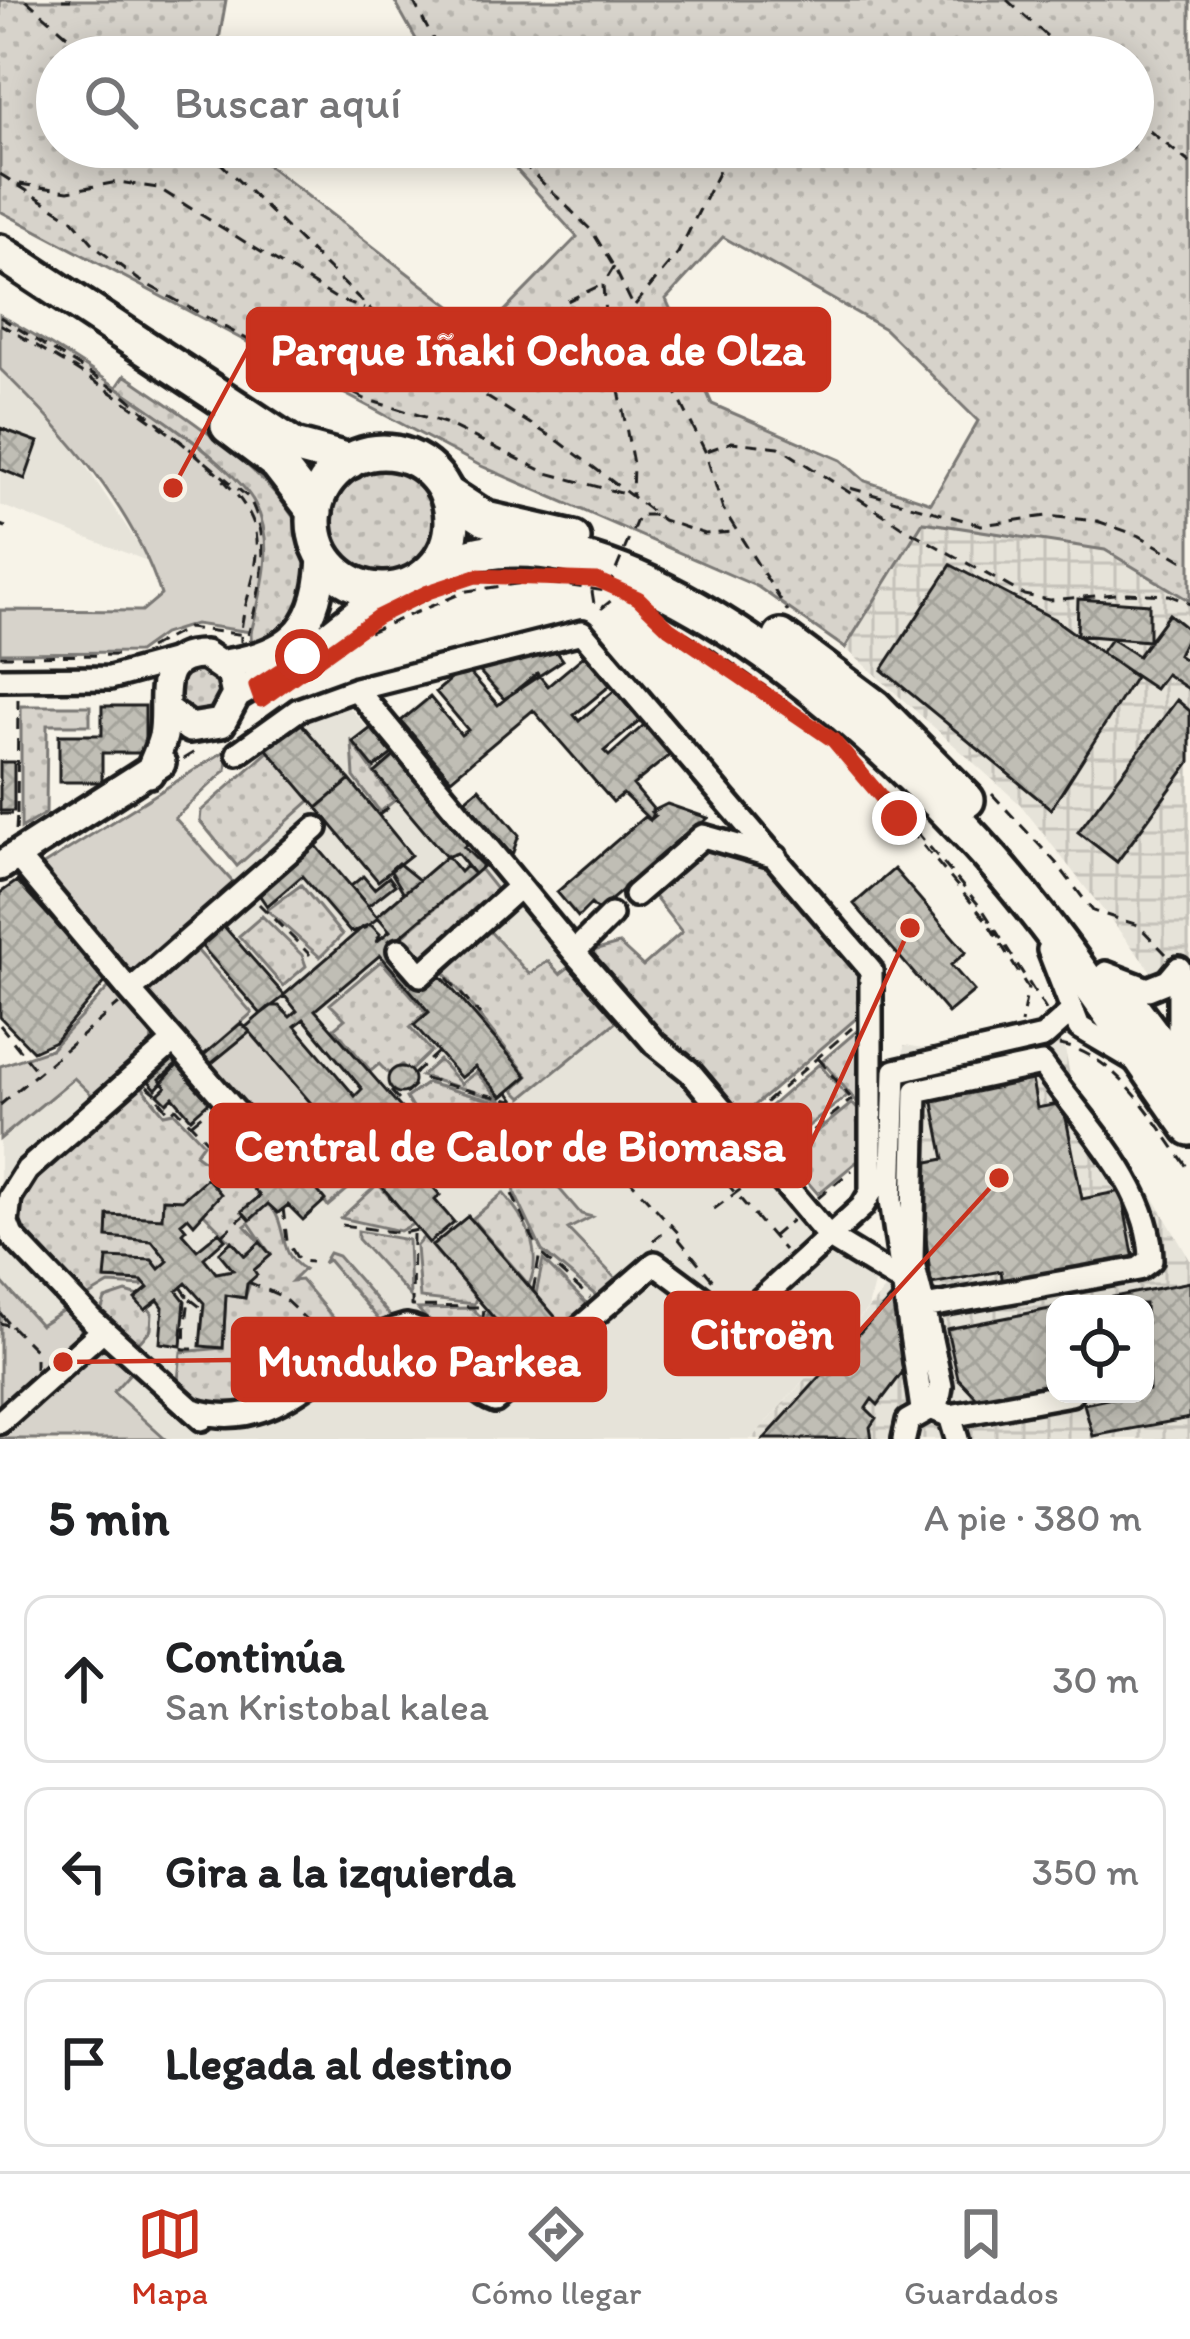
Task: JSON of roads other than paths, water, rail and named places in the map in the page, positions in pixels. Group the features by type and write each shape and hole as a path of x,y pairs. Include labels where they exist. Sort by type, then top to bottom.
{"highway":[{"path":"0,252 294,446 350,460 394,453 416,460 446,493 486,519 631,554 752,616 875,707 975,809 1190,1085"},
{"path":"0,278 238,433 277,464 315,512"},
{"path":"350,460 321,491 315,512 322,552 348,580 385,605 401,588 429,582 482,553 539,552 598,566 698,610 760,648 863,731 967,832 1190,1128"},
{"path":"429,582 451,535 446,493"}],"main road":[{"path":"148,773 163,740 167,671 183,658 240,649 266,656 304,628 321,588 322,552"},
{"path":"236,695 385,605"},
{"path":"8,861 148,773 200,729 229,715 236,695 240,649"},
{"path":"164,706 180,724 200,729"}],"street":[{"path":"193,1410 229,1430 274,1423 397,1328 413,1326 480,1396 495,1401 655,1263 729,1318 747,1312 868,1200 872,1154 871,970 582,632 356,689 298,710 238,753"},
{"path":"9,679 110,678 183,658"},
{"path":"110,678 164,706"},
{"path":"356,689 574,952 655,1044 690,1072 830,1238 899,1280"},
{"path":"128,998 316,828"},
{"path":"635,895 703,836 776,857"},
{"path":"8,861 241,1118 242,1137"},
{"path":"399,950 421,975 519,887"},
{"path":"1031,911 1060,972 1071,1012 1085,1035 1145,1065"},
{"path":"574,952 611,915"},
{"path":"1106,973 1148,989 1168,981 1179,968 1179,1030 1190,1064"},
{"path":"957,1439 936,1412 899,1280 891,1200 896,1071 1042,1037 1071,1012"},
{"path":"174,1041 27,1170 10,1197 12,1236 103,1330 222,1439"},
{"path":"924,1306 1139,1270 1150,1260 1150,1228 1134,1193 1042,1064 916,1090 912,1260 941,1386 936,1412"},
{"path":"0,1422 103,1330"},
{"path":"904,1439 908,1421 936,1412 1046,1397"}],"place":[{"name":"Parque Iñaki Ochoa de Olza","path":"173,488"},
{"name":"Central de Calor de Biomasa","path":"910,928"},
{"name":"Citroën","path":"999,1178"},
{"name":"Munduko Parkea","path":"63,1362"}]}
